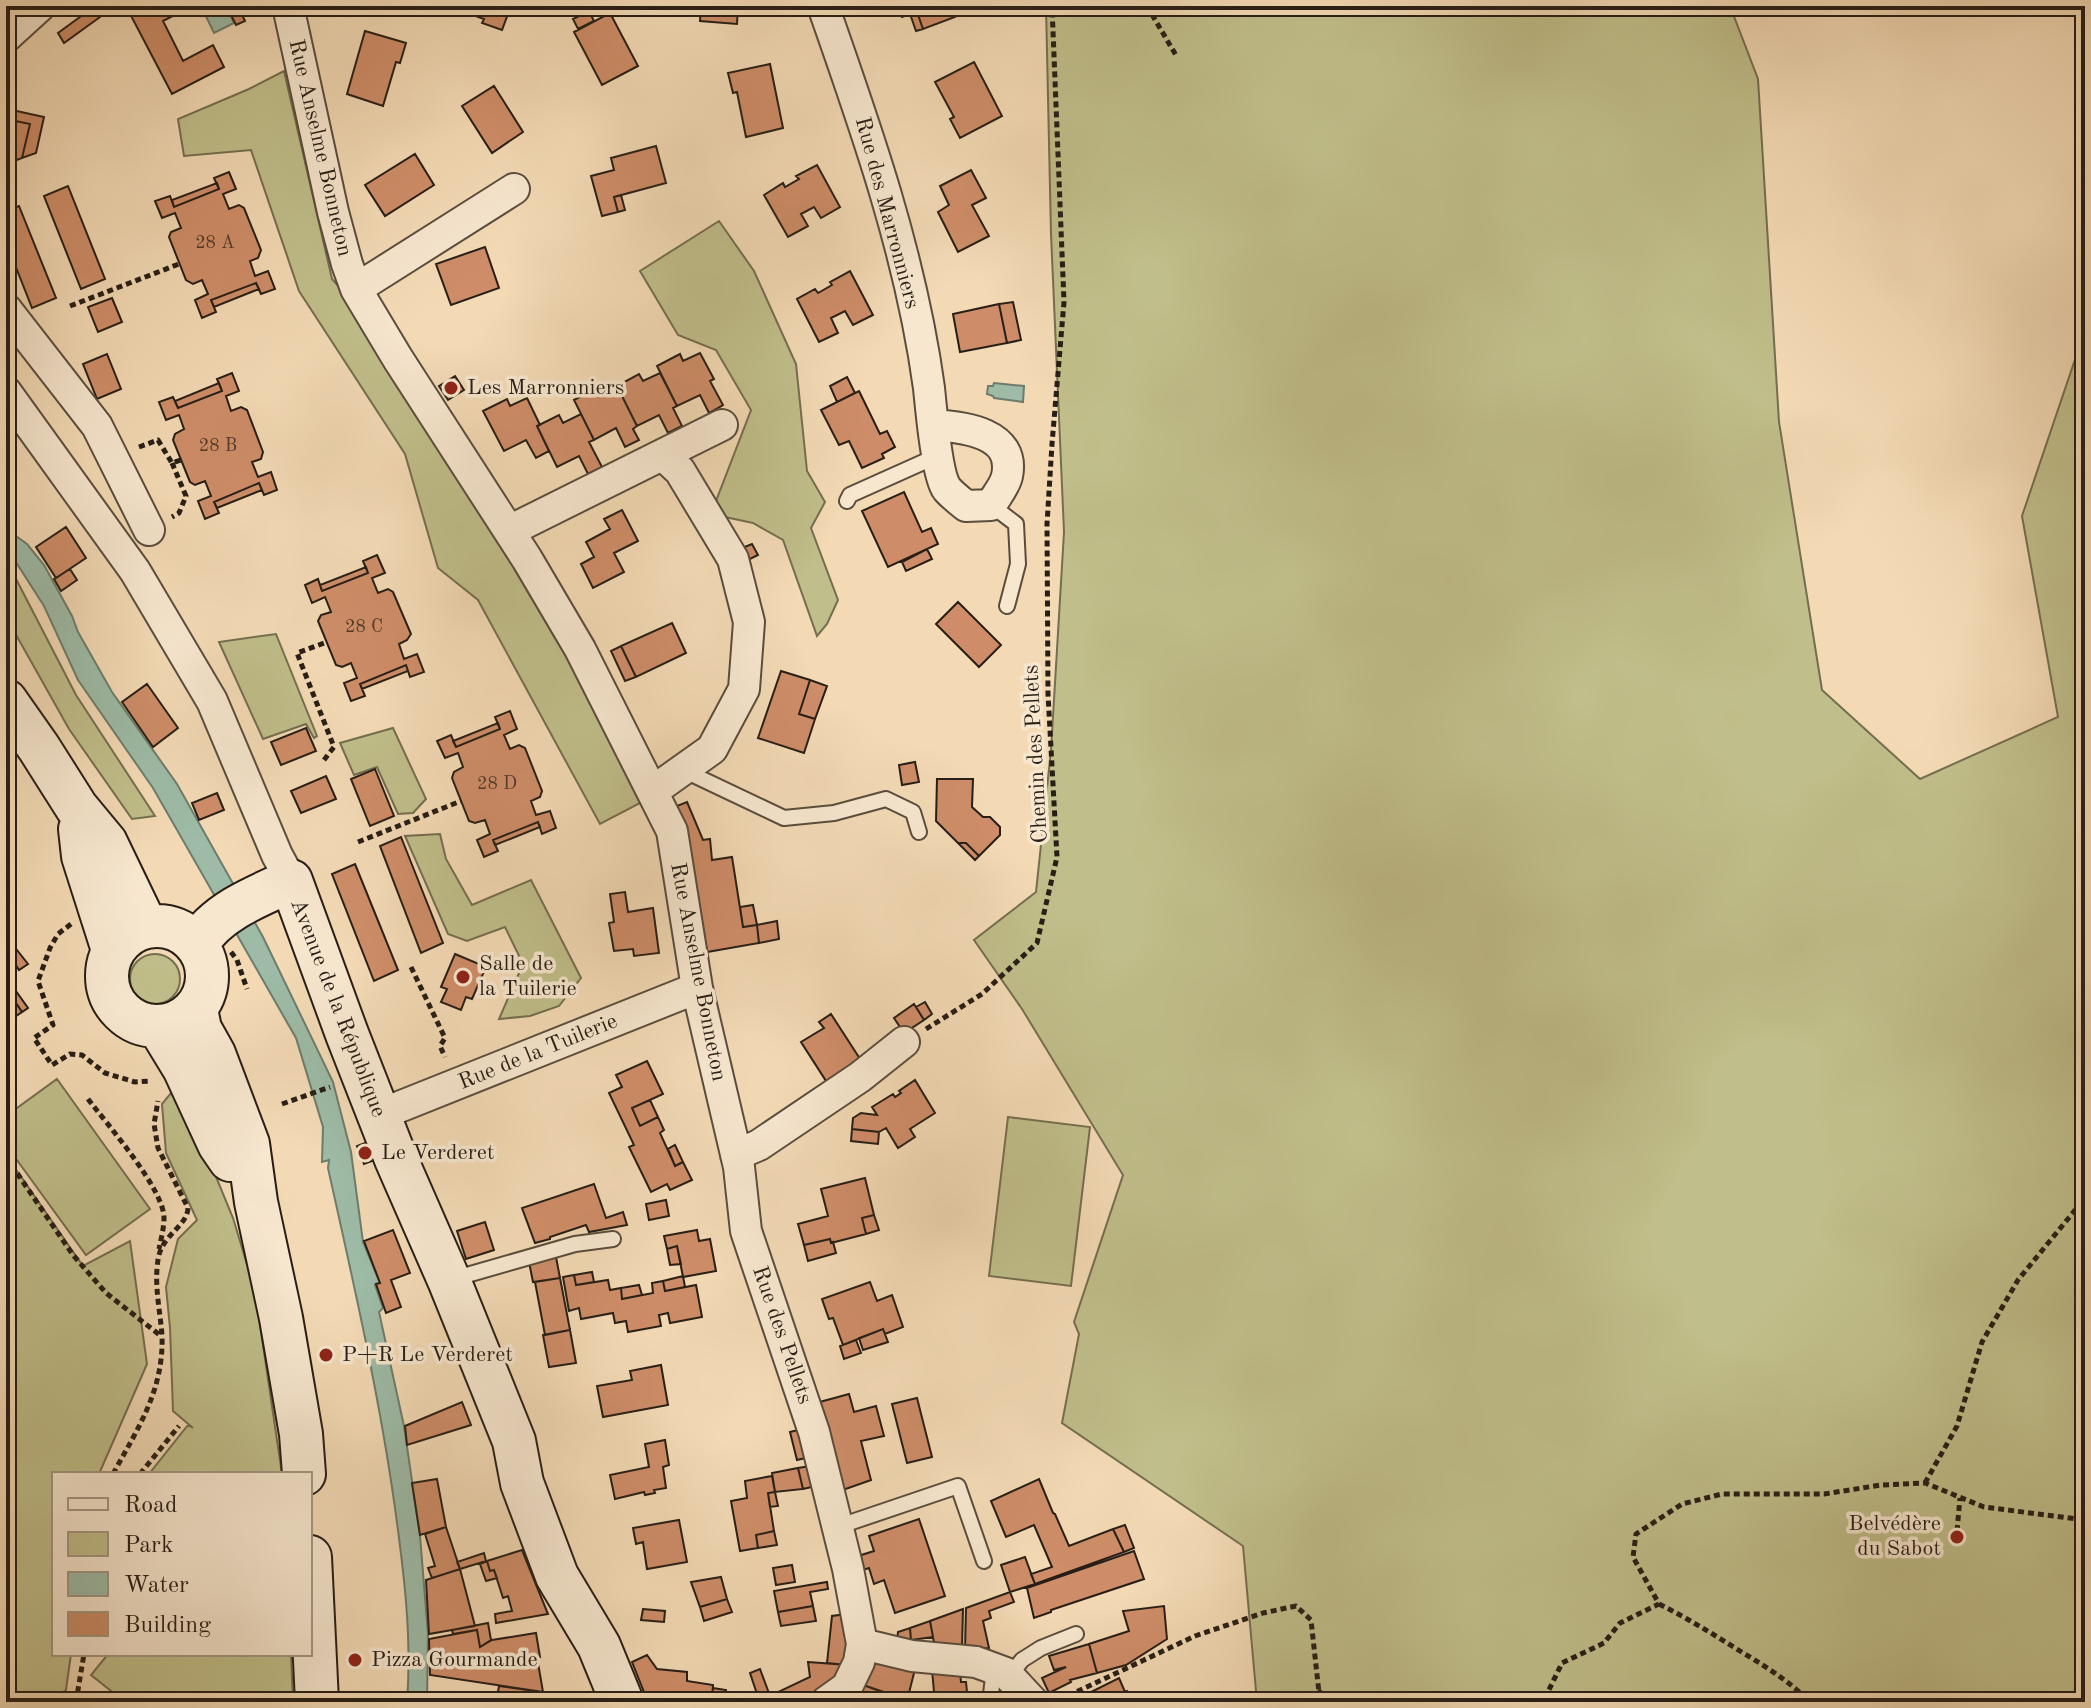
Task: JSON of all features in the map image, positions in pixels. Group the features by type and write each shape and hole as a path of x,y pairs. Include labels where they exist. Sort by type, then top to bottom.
{"main road":[{"path":"6,701 77,808 83,856 130,938"},
{"path":"208,932 204,957 208,972 207,987 196,1009 186,1018 159,1027 142,1024 126,1016 114,1003 107,985 107,967 130,938 165,926 183,932 208,932 273,889"},
{"name":"Avenue de la République","path":"273,889 347,1034 514,1441 522,1483 557,1576 599,1646 622,1702"},
{"path":"196,1009 200,1029 214,1054 248,1144 256,1202 284,1333 301,1434 304,1472"},
{"path":"159,1027 184,1068 219,1144 256,1202"},
{"path":"312,1598 317,1702"}],"street":[{"path":"6,37 40,6"},
{"name":"Rue Anselme Bonneton","path":"288,6 333,212 356,289 580,649 672,831 697,988 736,1155"},
{"name":"Rue des Marronniers","path":"823,6 892,211 925,363 937,456 945,487 966,506 991,505"},
{"name":"Rue Anselme Bonneton","path":"356,289 514,189"},
{"path":"6,309 97,426 149,530"},
{"name":"Avenue de la République","path":"6,392 135,571 212,701 277,855 273,889"},
{"path":"509,531 722,425"},
{"path":"934,425 964,427 996,440 1008,459 1007,478 991,505"},
{"path":"653,791 712,749 744,689 749,622 733,559 680,471 663,455"},
{"name":"Rue de la Tuilerie","path":"379,1115 697,988"},
{"path":"736,1155 759,1145 860,1077 904,1042"},
{"name":"Rue des Pellets","path":"736,1155 746,1231 814,1432 862,1644"},
{"path":"826,1702 847,1687 859,1662 862,1644 912,1656 976,1662 1002,1673 1033,1702"}],"lane":[{"path":"847,501 850,495 937,456"},
{"name":"Rue des Marronniers","path":"991,505 1016,524 1018,564 1007,606"},
{"path":"683,770 784,818 834,813 886,799 913,812 919,832"},
{"path":"449,1280 575,1244 613,1239"},
{"path":"837,1527 958,1486 984,1561"},
{"path":"990,1702 1002,1673 1041,1648 1076,1634"}],"path":[{"name":"Chemin des Pellets","path":"904,1042 982,994 1037,943 1057,857 1048,694 1047,524 1064,302 1052,6"},
{"path":"1147,6 1177,57"},
{"path":"70,306 179,264"},
{"path":"112,456 158,440 172,463 186,496 179,513 149,530"},
{"path":"172,463 181,460"},
{"path":"324,760 334,747 297,653 327,642"},
{"path":"358,842 461,801"},
{"path":"411,967 445,1038 437,1048 456,1084"},
{"path":"44,1053 52,1065 70,1054 82,1055 105,1073 135,1082 166,1079"},
{"path":"282,1104 336,1085"},
{"path":"158,1257 168,1235 184,1221 188,1208 158,1148 154,1124 159,1097"},
{"path":"88,1099 144,1173 161,1201 164,1217 158,1257 162,1337 157,1387 114,1472"},
{"path":"6,1157 73,1255 106,1293 162,1337"},
{"path":"1925,1483 1957,1426 1982,1342 2018,1280 2085,1198"},
{"path":"142,1472 179,1426"},
{"path":"1810,1702 1794,1685 1774,1671 1659,1604 1633,1557 1636,1534 1682,1504 1722,1494 1824,1494 1881,1485 1925,1483 1984,1507 2085,1520"},
{"path":"1957,1531 1960,1498"},
{"path":"1535,1702 1545,1698 1562,1663 1604,1643 1620,1623 1659,1604"},
{"path":"1055,1702 1195,1636 1263,1613 1296,1606 1311,1620 1320,1702"},
{"path":"76,1702 84,1656"},
{"path":"1317,1689 1330,1702"}],"green space":[{"path":"1046,6 1730,6 1758,79 1779,422 1822,690 1920,779 2058,717 2022,516 2085,330 2085,1702 1257,1702 1243,1546 1062,1423 1079,1334 1074,1322 1123,1175 1022,1009 974,940 1036,892 1051,750 1064,532 1051,234"},
{"path":"284,71 332,279 363,314 564,646 640,803 600,824 478,600 438,568 405,454 299,291 251,150 184,156 178,119"},
{"path":"719,221 754,271 796,364 807,471 825,502 811,528 838,600 827,624 817,636 783,540 753,523 711,514 751,410 716,350 678,335 640,271"},
{"path":"6,570 15,577 76,695 155,816 132,819 69,729 6,617"},
{"path":"276,634 317,736 314,738 306,724 263,739 219,642"},
{"path":"393,728 426,799 413,813 398,814 377,767 354,775 340,743"},
{"path":"440,834 446,859 472,905 531,880 581,978 559,1006 530,1016 499,1019 523,964 505,927 467,941 448,934 405,836"},
{"path":"155,954 173,961 180,979 173,997 155,1004 137,997 130,979 137,961"},
{"path":"57,1079 150,1209 86,1255 6,1145 6,1116"},
{"path":"175,1088 233,1218 255,1291 282,1472 151,1472 188,1425 193,1428 173,1411 166,1287 178,1239 197,1220 166,1153 162,1104"},
{"path":"1008,1117 1090,1127 1071,1286 989,1276"},
{"path":"6,1155 83,1266 130,1241 147,1364 100,1472 52,1472 52,1656 71,1656 66,1690 48,1702 6,1702"},
{"path":"106,1656 291,1656 293,1702 125,1702 91,1675"}],"water":[{"path":"201,6 226,6 234,23 214,33"},
{"path":"994,383 1024,386 1023,402 987,394 988,386"},
{"name":"Le Verderet","path":"6,529 27,544 44,565 112,692 177,784 263,937 333,1082 351,1152 363,1242 380,1283 375,1285 383,1308 379,1312 404,1426 420,1536 428,1634 427,1702 407,1702 406,1605 389,1465 328,1168 329,1160 322,1162 323,1127 296,1038 153,788 78,680 44,606 12,556 6,552"}],"building":[{"path":"95,6 104,6 107,12 64,43 58,33"},
{"path":"137,6 182,6 184,10 163,21 183,61 213,45 224,67 172,94 128,10"},
{"path":"238,6 245,21 236,25 227,7"},
{"path":"448,6 511,6 502,30 482,23 484,19"},
{"path":"701,6 738,6 737,24 700,21"},
{"path":"915,6 923,29 916,31 910,14 902,17 899,11"},
{"path":"915,6 951,6 955,17 923,29"},
{"path":"589,11 594,21 578,29 573,19"},
{"path":"610,13 638,66 602,85 574,32"},
{"path":"365,31 406,43 400,63 396,62 383,106 347,94"},
{"path":"974,62 1002,116 960,138 950,119 954,117 935,82"},
{"path":"770,64 783,128 746,137 737,92 733,93 728,73"},
{"path":"494,86 523,132 492,153 462,106"},
{"path":"12,110 44,117 36,153 22,158 30,124 6,119 6,114"},
{"path":"6,119 30,124 22,158 6,164"},
{"path":"656,146 666,183 614,197 618,212 602,216 591,176 614,170 611,158"},
{"path":"415,154 434,185 385,216 365,185"},
{"path":"817,165 840,207 821,218 814,207 801,214 808,226 788,237 764,195 783,183 785,187 799,179 796,176"},
{"path":"971,170 986,198 972,205 989,236 958,252 938,212 949,205 940,186"},
{"path":"229,172 236,189 223,194 229,209 239,205 244,208 261,250 258,258 250,261 255,276 268,271 275,289 261,294 256,283 211,300 216,312 202,318 195,300 208,294 202,280 193,284 186,280 169,237 171,232 181,228 175,213 162,218 155,201 170,196 174,207 219,189 214,178"},
{"path":"217,183 219,189 174,207 172,200"},
{"path":"68,186 105,279 81,289 44,196"},
{"path":"621,195 625,210 618,212 614,197"},
{"path":"19,206 56,298 32,308 6,242 6,211"},
{"path":"485,247 499,288 451,305 436,264"},
{"path":"850,271 873,315 853,325 845,311 831,318 838,333 819,342 797,299 815,289 818,293"},
{"path":"256,283 259,289 214,307 211,300"},
{"path":"112,298 122,322 98,332 88,307"},
{"path":"1013,302 1021,340 1007,343 999,304"},
{"path":"999,304 1007,343 960,352 953,314"},
{"path":"700,353 723,405 709,413 700,395 677,406 657,366 680,354 683,361"},
{"path":"107,354 121,389 97,399 83,364"},
{"path":"232,373 239,391 226,396 231,411 241,407 247,410 263,452 261,459 252,462 258,477 271,472 277,490 264,495 259,483 214,502 219,513 205,519 198,501 211,496 205,481 195,485 190,482 173,440 175,434 184,429 179,415 166,420 159,402 173,397 178,408 222,391 217,379"},
{"path":"660,373 677,406 673,408 682,426 668,433 659,415 637,426 617,386 639,374 643,381"},
{"name":"Les Marronniers","path":"455,376 464,390 448,400 439,386"},
{"path":"847,377 855,393 837,402 830,386"},
{"path":"219,383 222,391 178,408 175,401"},
{"path":"617,386 637,426 633,429 639,440 625,447 616,428 594,440 574,400 596,388 599,395"},
{"path":"859,391 880,434 887,431 895,447 882,454 884,458 862,468 849,441 839,445 821,410"},
{"path":"527,398 549,451 536,458 526,440 504,451 483,411 507,399 510,406"},
{"path":"581,414 594,440 589,442 602,467 588,474 579,456 557,467 537,426 559,415 563,423"},
{"path":"259,483 262,490 217,508 214,502"},
{"path":"904,492 922,532 931,528 938,544 888,567 862,511"},
{"path":"622,510 638,541 614,553 624,572 593,588 581,564 594,557 586,542 610,529 604,519"},
{"path":"66,527 86,558 56,578 36,547"},
{"path":"752,544 758,555 748,560 742,548"},
{"path":"927,549 932,559 906,571 902,562"},
{"path":"377,555 385,573 372,578 378,593 388,589 393,592 411,634 399,644 404,659 417,654 424,672 410,677 406,665 360,684 365,696 351,701 344,683 357,678 351,663 342,667 336,665 318,621 321,615 331,612 325,597 312,603 305,585 318,579 322,591 368,573 363,561"},
{"path":"366,567 368,573 322,591 320,585"},
{"path":"70,569 77,580 61,591 54,579"},
{"path":"958,602 1001,645 979,667 936,624"},
{"path":"672,623 686,653 636,677 621,646"},
{"path":"621,646 636,677 625,681 611,651"},
{"path":"406,665 408,671 362,689 360,684"},
{"path":"781,671 810,680 799,714 815,719 804,753 758,738"},
{"path":"810,680 827,686 815,719 799,714"},
{"path":"147,684 178,728 153,747 122,702"},
{"path":"510,711 517,729 504,735 510,749 519,745 525,748 542,791 540,797 531,801 536,815 550,811 556,828 542,834 538,822 493,840 498,851 484,857 477,840 490,834 485,820 469,821 452,778 454,772 463,767 458,753 445,758 437,741 451,735 456,747 500,729 495,717"},
{"path":"498,723 500,729 456,747 453,741"},
{"path":"306,728 316,751 281,765 271,742"},
{"path":"915,762 919,782 902,785 899,765"},
{"path":"375,769 394,816 370,826 351,779"},
{"path":"326,776 336,799 301,813 291,791"},
{"path":"937,779 973,779 972,807 1000,827 1000,835 979,856 966,843 958,843 936,821"},
{"path":"217,793 224,810 199,820 192,803"},
{"path":"687,802 703,840 710,839 712,860 732,857 743,927 757,925 759,943 707,952 690,848 672,808"},
{"path":"538,822 540,827 495,845 493,840"},
{"path":"401,837 443,943 421,953 380,846"},
{"path":"958,843 966,843 979,856 975,860"},
{"path":"355,864 398,970 374,981 332,874"},
{"path":"625,892 628,912 653,908 659,953 634,956 633,949 614,951 609,923 614,922 610,894"},
{"path":"753,905 757,925 743,927 740,907"},
{"path":"777,921 779,939 759,943 757,925"},
{"path":"13,945 28,964 19,970 6,950"},
{"name":"Salle de la Tuilerie","path":"455,954 486,967 472,999 466,997 461,1010 441,1002 447,989 441,987"},
{"path":"6,977 28,1008 22,1012 6,988"},
{"path":"6,988 22,1012 6,1023"},
{"path":"925,1002 932,1014 924,1020 916,1007"},
{"path":"914,1004 924,1020 904,1033 894,1018"},
{"path":"831,1014 862,1062 828,1084 801,1042 824,1028 819,1022"},
{"path":"647,1061 663,1094 632,1108 640,1126 658,1117 664,1130 660,1133 675,1166 683,1162 692,1180 670,1190 667,1184 651,1192 629,1147 634,1145 609,1093 622,1087 616,1075"},
{"path":"915,1080 935,1113 910,1129 915,1137 898,1148 886,1128 879,1132 852,1129 853,1118 861,1113 877,1115 872,1107 893,1094 895,1097"},
{"path":"650,1100 658,1117 640,1126 632,1108"},
{"path":"852,1129 879,1132 878,1144 851,1141"},
{"name":"Le Verderet","path":"365,1143 372,1161 364,1164 357,1146"},
{"path":"675,1145 683,1162 675,1166 668,1149"},
{"path":"865,1178 874,1215 862,1218 866,1234 831,1243 830,1239 804,1245 798,1224 828,1216 821,1189"},
{"path":"594,1184 606,1218 623,1212 627,1225 589,1232 586,1225 535,1243 522,1208"},
{"path":"666,1200 669,1216 649,1220 646,1204"},
{"path":"874,1215 879,1230 866,1234 862,1218"},
{"path":"485,1222 494,1250 466,1259 457,1231"},
{"path":"393,1230 410,1273 391,1280 401,1307 386,1313 376,1284 380,1283 364,1241"},
{"path":"697,1230 699,1241 710,1239 716,1271 683,1277 677,1246 667,1249 664,1236"},
{"path":"830,1239 836,1253 808,1261 804,1245"},
{"path":"677,1246 681,1264 670,1265 667,1249"},
{"path":"556,1257 560,1278 533,1282 529,1262"},
{"path":"592,1272 594,1282 576,1285 574,1275"},
{"path":"574,1275 576,1285 608,1280 610,1290 621,1288 622,1299 653,1293 652,1283 663,1281 665,1291 696,1285 702,1317 670,1323 668,1313 659,1315 661,1326 628,1332 626,1321 615,1323 613,1313 581,1319 579,1308 569,1311 563,1277"},
{"path":"683,1276 685,1287 665,1291 663,1281"},
{"path":"560,1278 570,1330 545,1335 535,1282"},
{"path":"870,1282 877,1301 892,1295 903,1327 885,1334 883,1329 843,1345 822,1299"},
{"path":"639,1285 642,1295 622,1299 621,1288"},
{"path":"883,1329 888,1342 863,1350 859,1338"},
{"path":"570,1330 576,1363 549,1367 543,1335"},
{"path":"856,1340 861,1353 844,1359 840,1346"},
{"path":"661,1365 668,1405 603,1417 597,1386 632,1380 630,1371"},
{"path":"849,1394 854,1412 876,1406 884,1436 861,1441 871,1480 840,1491 816,1403"},
{"path":"917,1398 932,1457 907,1463 892,1404"},
{"path":"462,1402 471,1425 407,1445 405,1426"},
{"path":"806,1428 814,1456 797,1460 790,1432"},
{"path":"665,1440 669,1465 663,1467 666,1488 654,1490 655,1493 645,1495 644,1492 615,1499 610,1475 649,1467 645,1444"},
{"path":"816,1465 820,1485 803,1489 798,1468"},
{"path":"798,1468 803,1489 775,1492 772,1473"},
{"path":"772,1476 775,1492 768,1493 774,1531 756,1535 758,1548 740,1551 731,1501 747,1498 745,1481"},
{"path":"437,1479 446,1527 420,1535 412,1483"},
{"path":"1039,1479 1069,1546 1113,1529 1124,1552 1035,1584 1031,1574 1052,1567 1034,1525 1006,1537 991,1501"},
{"path":"775,1492 778,1506 770,1507 768,1493"},
{"path":"919,1519 945,1596 895,1613 884,1580 874,1584 869,1568 860,1571 855,1557 874,1551 869,1536"},
{"path":"679,1520 687,1562 647,1569 643,1542 636,1544 633,1528"},
{"path":"1125,1525 1134,1548 1124,1552 1113,1529"},
{"path":"446,1527 460,1569 432,1578 428,1568 435,1566 425,1534"},
{"path":"774,1531 777,1545 758,1548 756,1535"},
{"path":"522,1550 548,1614 496,1623 495,1614 512,1611 508,1596 503,1598 494,1570 490,1571 487,1561"},
{"path":"1134,1551 1144,1579 1034,1618 1027,1588"},
{"path":"484,1553 486,1561 460,1569 457,1562"},
{"path":"1025,1557 1035,1584 1010,1592 1001,1565"},
{"path":"487,1561 490,1571 494,1570 497,1578 486,1581 480,1564"},
{"path":"792,1565 795,1582 776,1585 773,1568"},
{"path":"460,1569 475,1626 429,1634 426,1580"},
{"path":"721,1577 727,1599 700,1607 691,1582"},
{"path":"827,1582 828,1589 810,1592 813,1606 778,1612 774,1591"},
{"path":"1010,1592 1014,1602 989,1611 991,1618 983,1621 989,1648 965,1650 966,1608"},
{"path":"727,1599 732,1612 704,1621 700,1607"},
{"path":"813,1606 816,1621 781,1626 778,1612"},
{"path":"1164,1606 1167,1639 1126,1665 1097,1673 1089,1644 1129,1631 1123,1611"},
{"path":"643,1609 665,1611 664,1622 641,1620"},
{"path":"963,1609 962,1647 935,1648 930,1621"},
{"path":"847,1614 848,1665 827,1663 832,1616"},
{"path":"930,1621 933,1637 911,1640 910,1628"},
{"path":"488,1623 491,1640 480,1647 477,1630 453,1634 452,1630"},
{"path":"910,1628 911,1640 897,1641 898,1632"},
{"path":"477,1630 480,1647 492,1640 536,1633 543,1692 430,1675 429,1639"},
{"path":"1089,1644 1097,1673 1070,1680 1049,1693 1042,1678 1066,1667 1054,1670 1049,1656"},
{"path":"647,1655 657,1669 687,1672 687,1681 713,1685 712,1699 738,1702 648,1702 632,1662"},
{"path":"886,1661 915,1669 907,1701 863,1685 873,1663 886,1665"},
{"path":"808,1662 848,1665 836,1686 805,1702 748,1702 747,1698 757,1694 750,1673 760,1669 770,1696 810,1677"},
{"path":"932,1670 960,1672 961,1682 966,1682 968,1702 935,1702"},
{"path":"1119,1678 1134,1702 1096,1702 1091,1692"},
{"path":"863,1685 893,1695 890,1702 857,1702"},
{"path":"499,1686 563,1695 562,1702 496,1702"},
{"path":"713,1688 726,1690 725,1702 712,1699"}],"place":[{"name":"Les Marronniers","path":"451,388"},
{"name":"Salle de la Tuilerie","path":"463,977"},
{"name":"Le Verderet","path":"365,1153"},
{"name":"P+R Le Verderet","path":"326,1355"},
{"name":"Belvédère du Sabot","path":"1957,1537"},
{"name":"Pizza Gourmande","path":"355,1660"}]}
